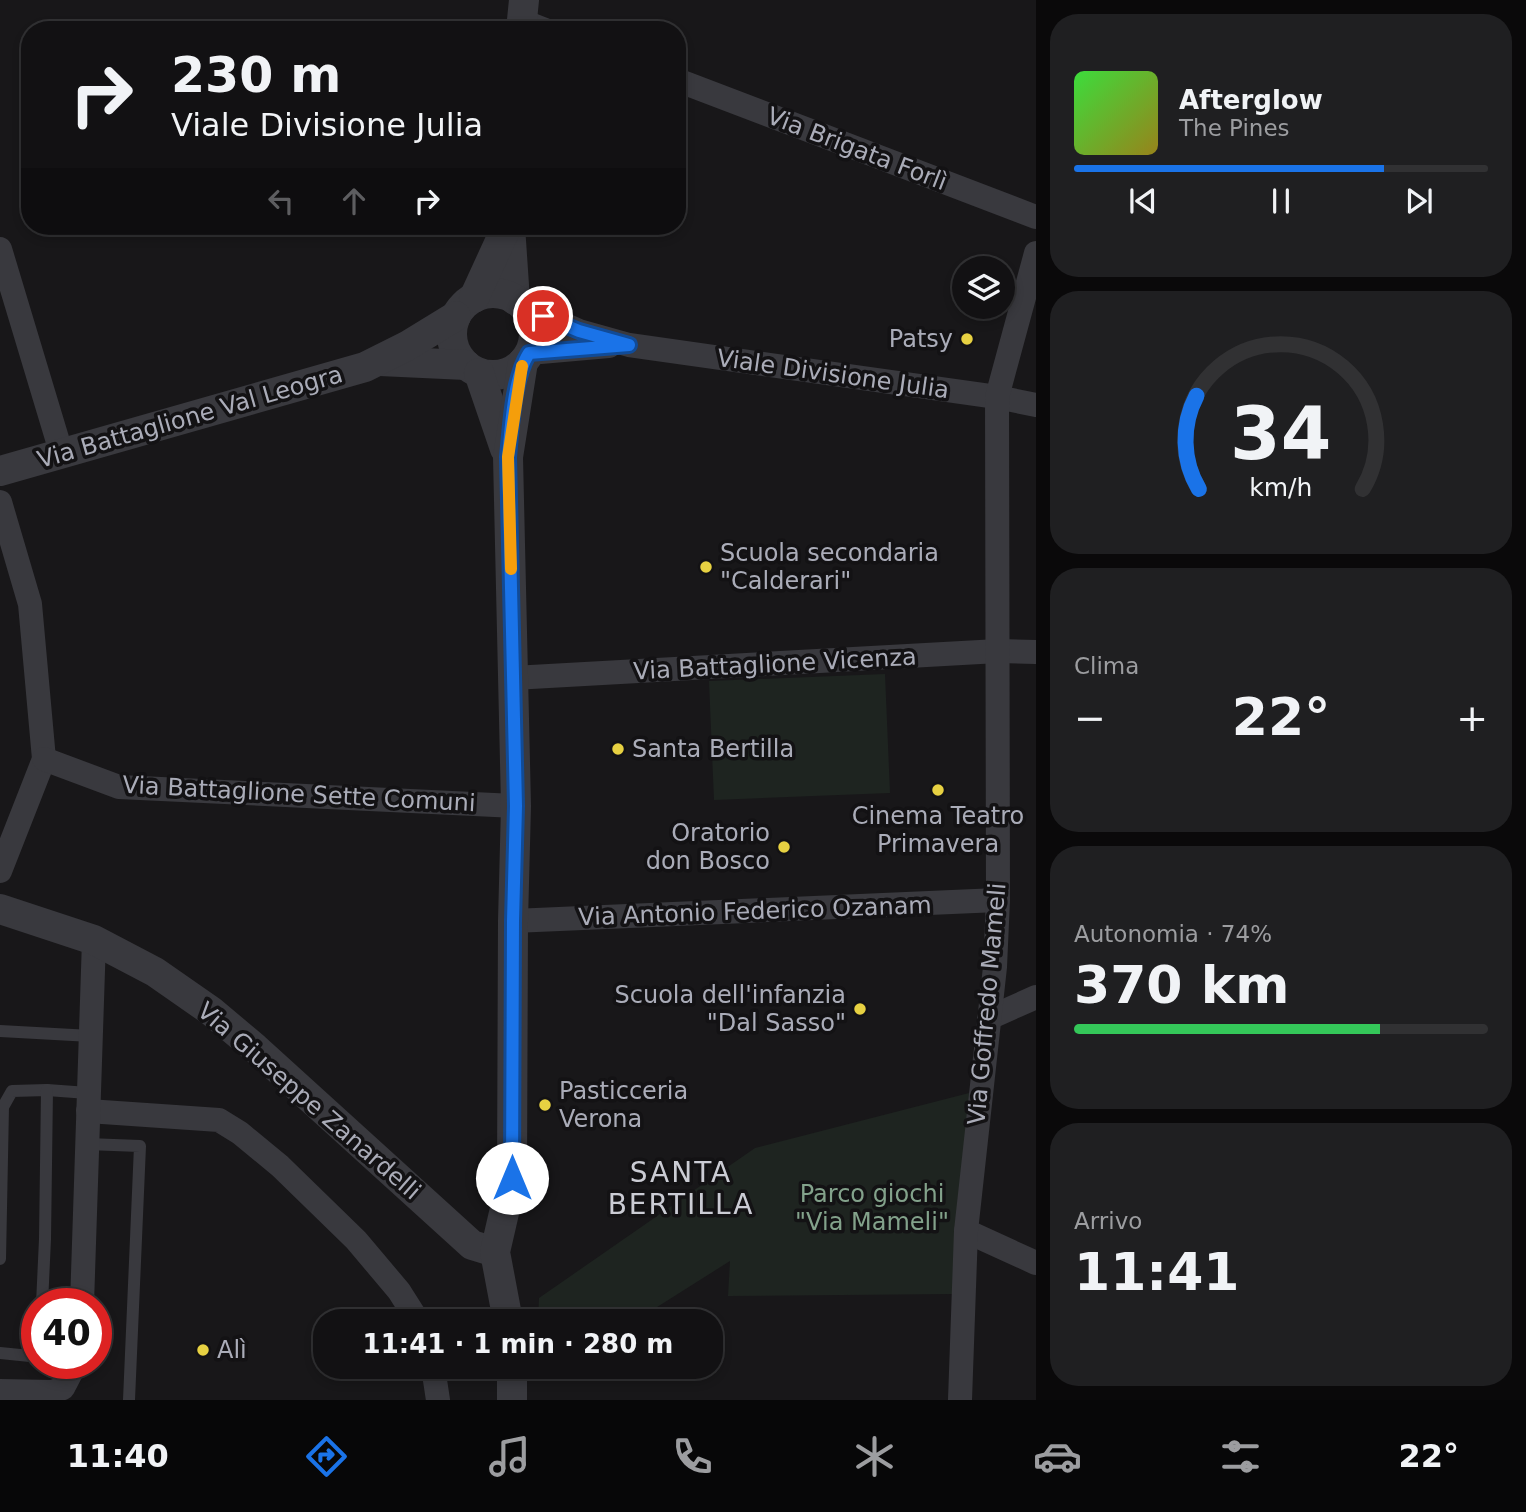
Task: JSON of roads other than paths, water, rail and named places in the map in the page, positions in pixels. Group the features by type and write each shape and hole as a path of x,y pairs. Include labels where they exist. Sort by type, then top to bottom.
{"street":[{"name":"Via Brigata Forlì","path":"686,83 1036,217"},
{"path":"503,235 453,328 453,341 457,354 473,369 491,375 503,374 526,358"},
{"path":"510,235 519,303"},
{"path":"0,249 62,455"},
{"name":"Via Goffredo Mameli","path":"960,1400 966,1231 989,1018 998,900 997,397 1036,253"},
{"path":"465,307 486,294 497,294 519,303 530,317 534,329 508,457 516,806 512,1178 495,1252 506,1309"},
{"name":"Viale Divisione Julia","path":"519,303 579,331 629,345 997,397 1036,405"},
{"name":"Via Battaglione Val Leogra","path":"0,471 380,361 465,307"},
{"name":"Viale Divisione Julia","path":"526,358 629,345"},
{"name":"Via Battaglione Val Leogra","path":"380,361 473,369"},
{"path":"473,369 508,457"},
{"path":"0,502 30,604 44,759 0,871"},
{"name":"Via Battaglione Vicenza","path":"513,678 998,651 1036,652"},
{"name":"Via Battaglione Sette Comuni","path":"44,759 119,787 516,806"},
{"name":"Via Antonio Federico Ozanam","path":"513,921 998,900"},
{"name":"Via Giuseppe Zanardelli","path":"0,909 94,940 155,972 211,1011 255,1048 472,1245 495,1252"},
{"path":"82,1288 94,940"},
{"path":"989,1018 1036,997"},
{"path":"88,1102 219,1120 240,1133 280,1166 356,1240 400,1291 411,1309"},
{"path":"966,1231 1036,1263"},
{"path":"0,1391 53,1392 63,1388 68,1379"},
{"path":"435,1379 438,1400"},
{"path":"512,1379 512,1400"}],"lane":[{"path":"0,1031 91,1036"},
{"path":"42,1288 46,1239 47,1090"},
{"path":"0,1259 3,1107 12,1091 47,1090 88,1102"},
{"path":"87,1144 140,1146 129,1400"},
{"path":"0,1353 21,1355"}],"place":[{"name":"Patsy","path":"967,339"},
{"name":"Scuola secondaria \"Calderari\"","path":"706,567"},
{"name":"Santa Bertilla","path":"618,749"},
{"name":"Cinema Teatro Primavera","path":"938,790"},
{"name":"Oratorio don Bosco","path":"784,847"},
{"name":"Scuola dell'infanzia \"Dal Sasso\"","path":"860,1009"},
{"name":"Pasticceria Verona","path":"545,1105"},
{"name":"Alì","path":"203,1350"}],"district":[{"name":"SANTA BERTILLA","path":"681,1188"}],"park label":[{"name":"Parco giochi \"Via Mameli\"","path":"872,1208"}]}
